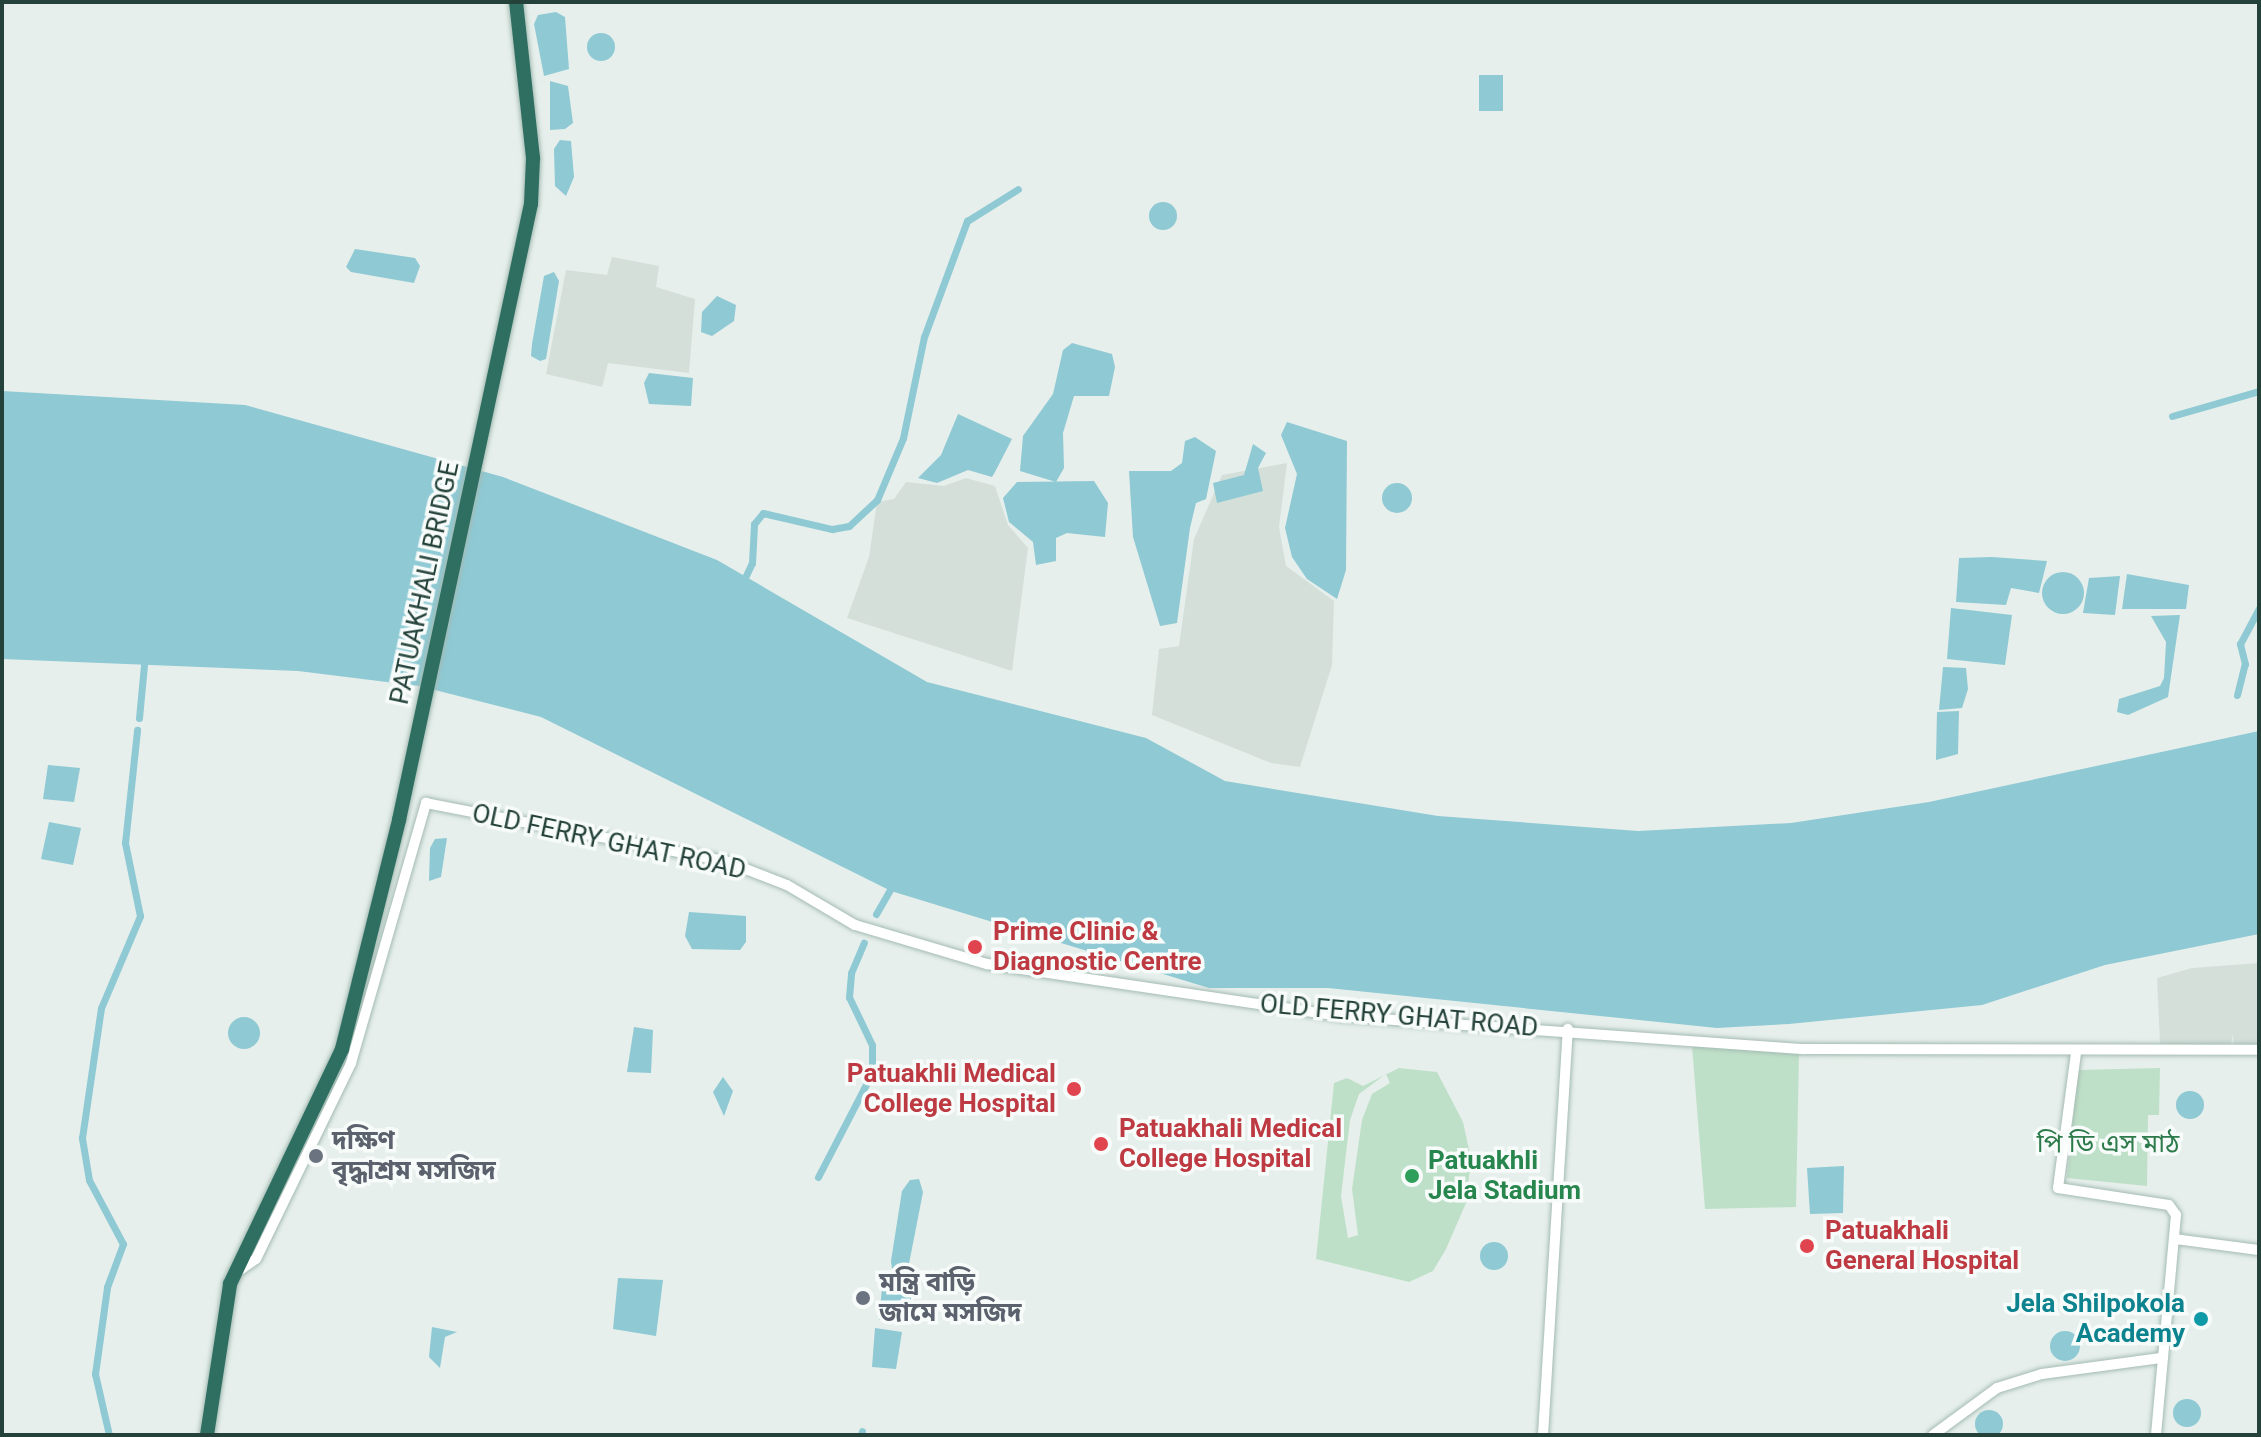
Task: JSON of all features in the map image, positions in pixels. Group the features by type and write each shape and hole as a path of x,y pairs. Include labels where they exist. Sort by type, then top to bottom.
{"highway":[{"name":"PATUAKHALI BRIDGE","path":"207,1435 233,1275 342,1049 399,820 533,189 516,2"}],"street":[{"name":"OLD FERRY GHAT ROAD","path":"233,1275 256,1259 355,1053 426,803 725,861 787,885 855,925 987,964 1340,1016 1568,1029 1803,1049 2076,1053 2259,1050"},
{"path":"1543,1435 1568,1029"},
{"path":"2076,1053 2058,1188 2169,1205 2175,1239 2161,1358 2156,1435"},
{"path":"2175,1239 2259,1250"},
{"path":"1933,1435 1997,1388 2042,1374 2161,1358"}],"shaded area":[{"path":"612,257 659,266 656,287 695,299 689,373 608,363 602,387 546,374 566,270 607,275"},
{"path":"1287,463 1279,527 1286,566 1334,601 1332,665 1300,767 1271,763 1152,715 1159,649 1179,646 1194,539 1222,475"},
{"path":"966,478 995,486 1008,525 1028,548 1012,671 847,618 869,557 877,502 894,499 906,482 944,486"},
{"path":"2259,963 2259,1048 2234,1047 2233,1034 2231,1044 2221,1047 2167,1048 2160,1043 2157,978 2192,968"}],"green space":[{"path":"1692,1046 1799,1053 1796,1207 1705,1209"},
{"name":"Patuakhli Jela Stadium","path":"1399,1068 1437,1072 1463,1122 1471,1159 1466,1203 1446,1249 1433,1271 1409,1282 1316,1259 1334,1083 1347,1078 1363,1086 1384,1076 1359,1094 1350,1120 1341,1196 1348,1238 1358,1235 1352,1189 1362,1120 1372,1094 1390,1083 1386,1074"},
{"name":"পি ডি এস মাঠ","path":"2160,1068 2159,1115 2148,1115 2147,1186 2067,1178 2078,1070"}],"water":[{"path":"556,12 565,17 569,69 544,76 534,24 538,15"},
{"path":"601,33 611,37 615,47 611,57 601,61 591,57 587,47 591,37"},
{"path":"1479,75 1503,75 1503,111 1479,111"},
{"path":"550,81 568,86 573,123 565,129 550,130"},
{"path":"560,140 571,141 574,177 566,196 555,186 554,149"},
{"path":"1163,202 1173,206 1177,216 1173,226 1163,230 1153,226 1149,216 1153,206"},
{"path":"355,249 415,258 420,266 414,283 351,272 346,267"},
{"path":"554,272 559,281 546,359 540,361 531,356 532,344 544,276"},
{"path":"717,296 736,305 734,321 712,336 701,332 702,312"},
{"path":"1072,343 1112,354 1115,367 1109,396 1074,396 1063,433 1064,468 1056,482 1020,471 1023,436 1053,394 1063,350"},
{"path":"649,373 693,378 691,406 649,404 644,383"},
{"path":"2,391 245,405 503,477 717,560 927,682 1146,738 1225,781 1438,816 1638,831 1791,823 1929,802 2259,731 2259,934 2105,965 1982,1005 1717,1028 1328,988 1209,988 891,891 541,717 419,686 298,671 2,659"},
{"path":"958,414 1012,439 992,477 968,470 937,483 918,478 941,455"},
{"path":"1287,422 1347,441 1346,570 1337,599 1307,579 1292,557 1285,528 1297,474 1281,435"},
{"path":"1195,437 1216,451 1206,499 1196,503 1190,528 1177,623 1160,626 1133,537 1129,471 1171,471 1182,463 1185,441"},
{"path":"1253,444 1266,453 1258,468 1263,491 1217,503 1213,483 1244,475"},
{"path":"1094,481 1108,503 1105,537 1067,533 1056,538 1056,561 1036,565 1033,542 1009,522 1003,498 1017,482"},
{"path":"1397,483 1408,487 1412,498 1408,509 1397,513 1386,509 1382,498 1386,487"},
{"path":"1959,558 2047,561 2039,593 2011,588 2006,605 1956,602"},
{"path":"2063,572 2078,578 2084,593 2078,608 2063,614 2048,608 2042,593 2048,578"},
{"path":"2127,574 2189,585 2186,609 2122,609"},
{"path":"2120,576 2115,615 2083,613 2089,578"},
{"path":"1951,608 2012,615 2005,665 1947,659"},
{"path":"2180,615 2168,697 2128,715 2117,712 2119,699 2160,686 2164,678 2166,642 2151,616"},
{"path":"1943,667 1966,668 1968,689 1962,708 1939,710"},
{"path":"1959,711 1958,754 1936,760 1937,712"},
{"path":"48,765 80,768 74,802 43,799"},
{"path":"49,822 81,828 73,865 41,859"},
{"path":"447,838 441,877 429,881 430,848 435,839"},
{"path":"689,912 746,916 746,942 740,950 692,949 685,936"},
{"path":"244,1017 255,1022 260,1033 255,1044 244,1049 233,1044 228,1033 233,1022"},
{"path":"634,1027 653,1030 651,1073 627,1072"},
{"path":"723,1077 733,1091 724,1116 713,1092"},
{"path":"2190,1091 2200,1095 2204,1105 2200,1115 2190,1119 2180,1115 2176,1105 2180,1095"},
{"path":"1844,1166 1843,1213 1810,1214 1807,1168"},
{"path":"919,1179 923,1192 907,1274 892,1269 891,1261 902,1191 910,1180"},
{"path":"1494,1242 1504,1246 1508,1256 1504,1266 1494,1270 1484,1266 1480,1256 1484,1246"},
{"path":"883,1277 913,1280 909,1323 879,1320"},
{"path":"618,1278 663,1280 656,1336 613,1329"},
{"path":"432,1327 457,1332 445,1337 440,1368 429,1357"},
{"path":"875,1328 902,1332 896,1369 872,1367"},
{"path":"2065,1331 2076,1335 2080,1346 2076,1357 2065,1361 2054,1357 2050,1346 2054,1335"},
{"path":"2187,1399 2197,1403 2201,1413 2197,1423 2187,1427 2177,1423 2173,1413 2177,1403"},
{"path":"1989,1410 1999,1414 2003,1424 1999,1434 1989,1438 1979,1434 1975,1424 1979,1414"}],"waterway":[{"path":"742,584 752,563 754,524 763,513 832,529 849,526 877,500 903,438 924,337 967,221 1018,189"},
{"path":"2172,416 2259,391"},
{"path":"2237,695 2245,664 2240,644 2259,609"},
{"path":"139,718 145,654"},
{"path":"109,1435 95,1374 107,1287 123,1244 89,1180 82,1138 101,1008 140,916 125,843 137,730"},
{"path":"876,914 893,884"},
{"path":"818,1177 872,1073 872,1045 849,997 851,973 864,943"},
{"path":"861,1435 862,1431"}],"place":[{"name":"Prime Clinic & Diagnostic Centre","path":"975,947"},
{"name":"Patuakhli Medical College Hospital","path":"1074,1089"},
{"name":"Patuakhali Medical College Hospital","path":"1101,1144"},
{"name":"দক্ষিণ বৃদ্ধাশ্রম মসজিদ","path":"316,1156"},
{"name":"Patuakhli Jela Stadium","path":"1412,1176"},
{"name":"Patuakhali General Hospital","path":"1807,1246"},
{"name":"মন্ত্রি বাড়ি জামে মসজিদ","path":"863,1298"},
{"name":"Jela Shilpokola Academy","path":"2201,1319"}]}
